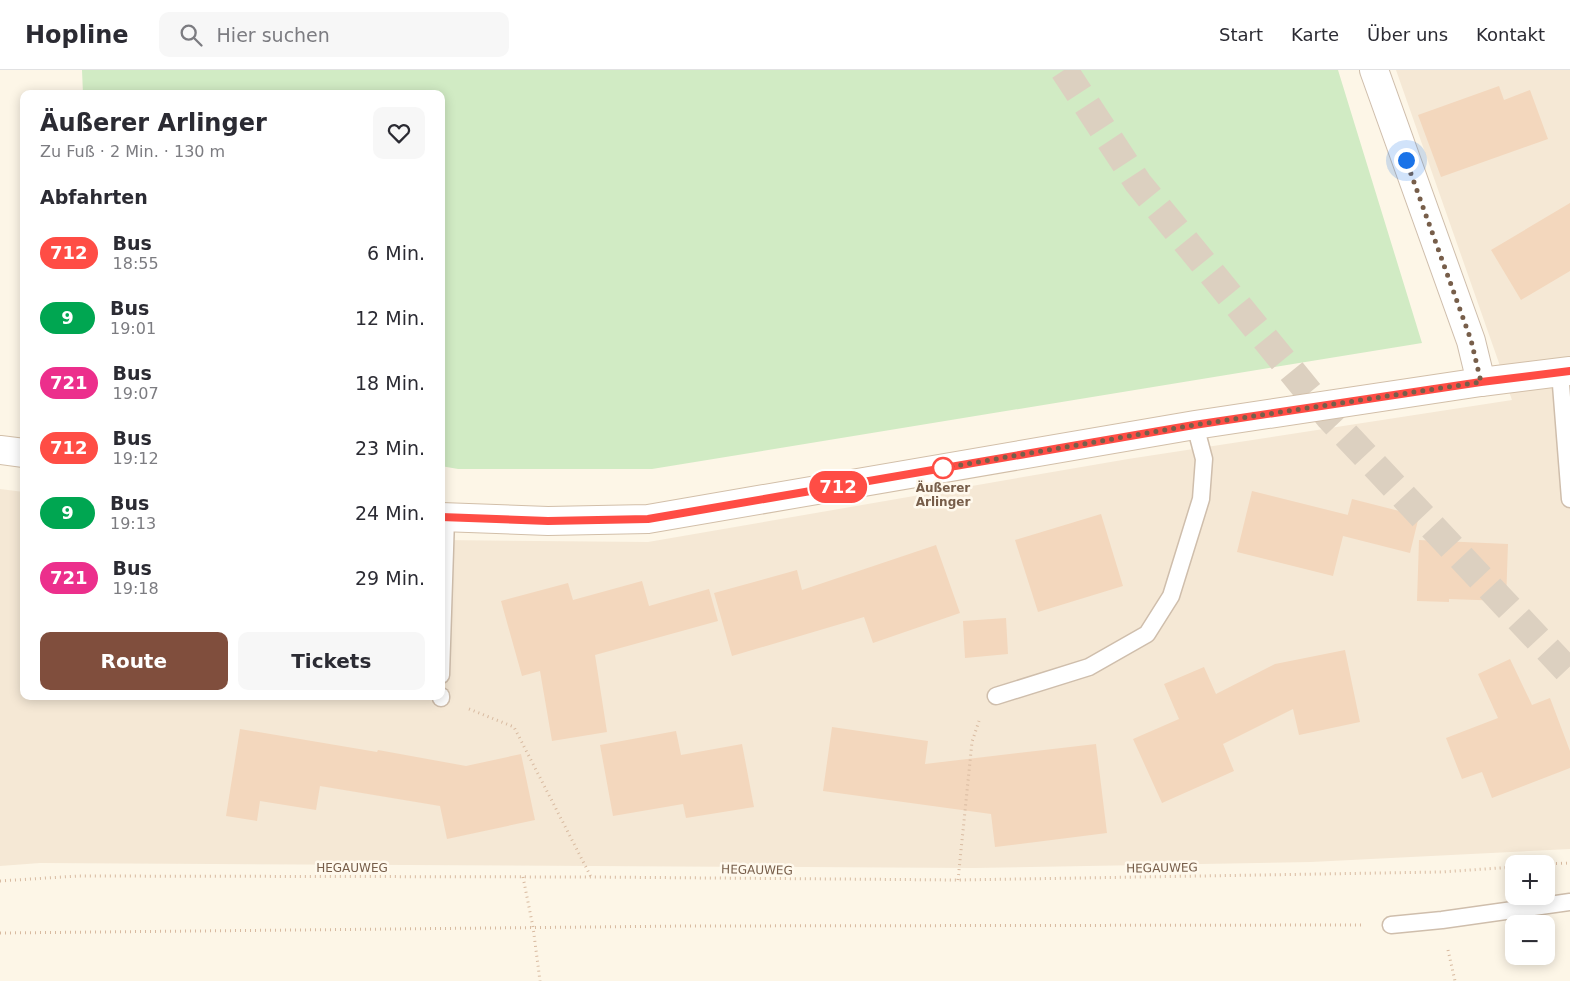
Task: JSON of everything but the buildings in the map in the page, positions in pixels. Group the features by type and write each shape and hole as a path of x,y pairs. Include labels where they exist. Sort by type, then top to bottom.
{"main road":[{"path":"1374,70 1471,340 1481,382"},
{"path":"445,517 548,521 648,519 1194,425 1565,371"},
{"path":"0,450 20,452"}],"lane":[{"path":"1565,371 1570,499"},
{"path":"996,696 1089,667 1146,634 1170,596 1201,499 1204,459 1194,425"},
{"path":"1391,925 1442,920 1570,902"}],"path":[{"path":"958,880 972,742 981,716 996,696"},
{"path":"445,699 514,727 591,877"},
{"path":"1555,864 1570,863"},
{"name":"HEGAUWEG","path":"0,881 78,876 958,880 1441,872 1505,868"},
{"path":"524,877 534,927 540,981"},
{"path":"0,933 534,927 1391,925"}],"shaded area":[{"path":"1396,70 1570,70 1570,849 1311,862 974,868 40,863 0,866 0,489 20,492 20,700 445,700 445,540 648,542 1128,459 1512,400"}],"green space":[{"path":"82,70 1338,70 1422,343 652,469 458,469 445,467 445,90 83,90"}],"tunnel":[{"path":"1064,70 1138,183 1329,417 1570,673"}],"bus line":[{"name":"712","path":"445,518 548,521 648,519 826,490 1194,425 1481,382 1570,371"}],"place":[{"name":"Äußerer Arlinger","path":"943,468"}],"route":[{"path":"943,468 1194,425 1481,382 1471,340 1406,160"}]}
